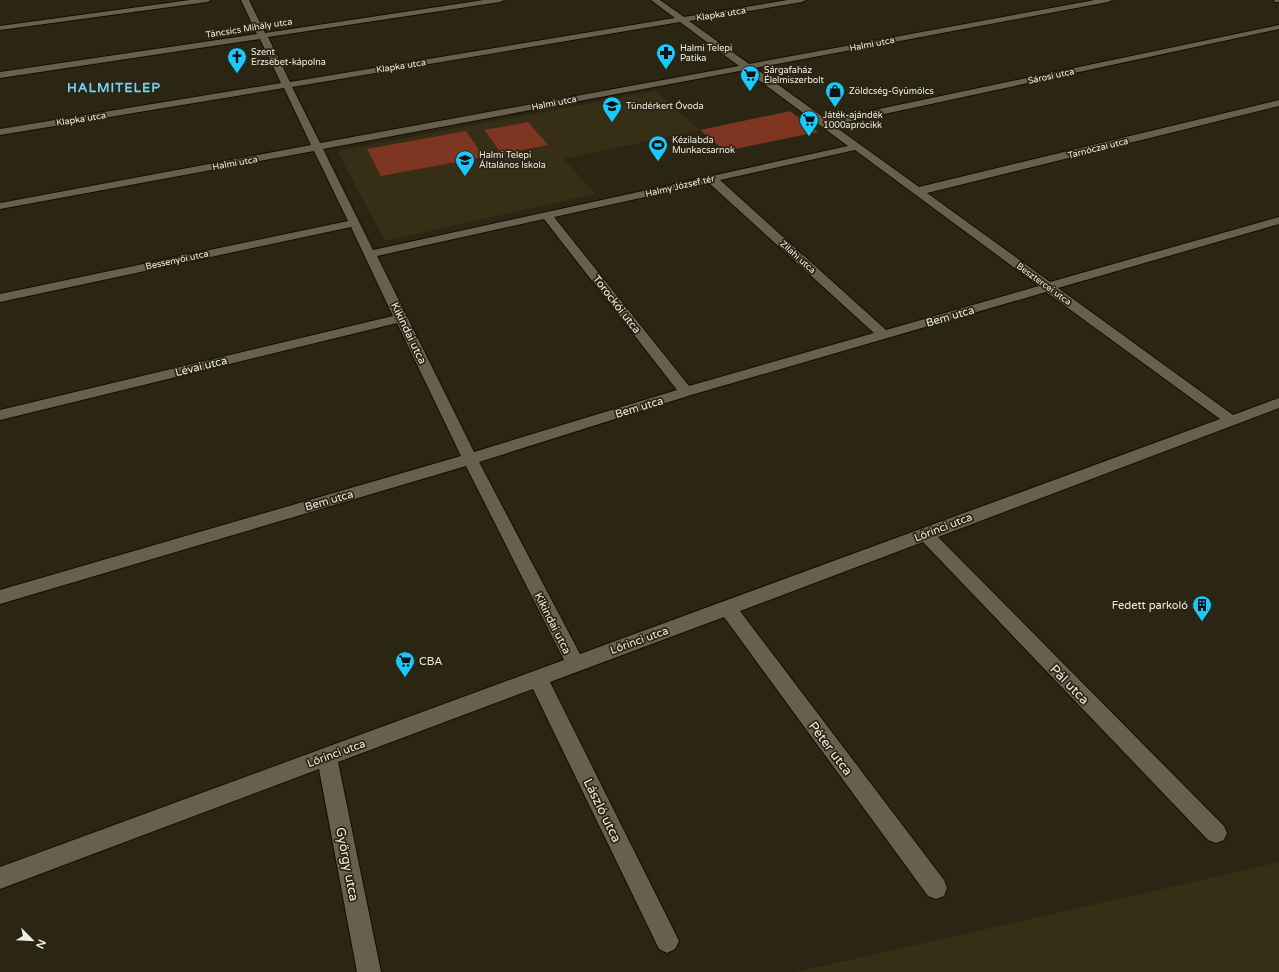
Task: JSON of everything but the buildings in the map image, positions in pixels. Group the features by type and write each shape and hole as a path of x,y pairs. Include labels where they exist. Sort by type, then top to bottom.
{"street":[{"path":"0,28 207,0"},
{"name":"Kikindai utca","path":"245,0 470,459 575,664"},
{"name":"Táncsics Mihály utca","path":"0,75 500,0"},
{"path":"655,0 856,147"},
{"name":"Klapka utca","path":"0,132 802,0"},
{"name":"Halmi utca","path":"0,206 1108,0"},
{"name":"Sárosi utca","path":"824,124 1279,28"},
{"name":"Tarnóczai utca","path":"917,191 931,189 1279,103"},
{"name":"Besztercei utca","path":"856,147 1231,420"},
{"name":"Halmy József tér","path":"370,254 856,147"},
{"name":"Zilahi utca","path":"712,179 884,335"},
{"name":"Torockói utca","path":"547,215 686,392"},
{"name":"Bem utca","path":"0,597 470,459 686,392 1279,220"},
{"name":"Bessenyői utca","path":"0,298 355,223"},
{"name":"Lévai utca","path":"0,415 401,318"},
{"name":"Lőrinci utca","path":"0,878 575,664 868,557 925,534 1279,403"},
{"name":"Pál utca","path":"925,534 1216,833"},
{"name":"Péter utca","path":"727,608 936,888"},
{"name":"László utca","path":"538,678 667,941"},
{"name":"György utca","path":"327,756 369,972"}],"shaded area":[{"name":"Halmi Telepi Általános Iskola","path":"655,91 700,130 564,159 595,194 385,241 337,151"},
{"path":"790,111 818,132 725,151 700,130"},
{"path":"528,122 548,145 502,154 484,130"},
{"path":"466,131 484,157 381,176 367,149"},
{"path":"1279,862 1279,972 796,972 1193,882"}],"place":[{"name":"Halmi Telepi Patika","path":"666,70"},
{"name":"Szent Erzsébet-kápolna","path":"237,74"},
{"name":"Sárgafaház Élelmiszerbolt","path":"750,92"},
{"name":"Zöldcség-Gyümölcs","path":"835,108"},
{"name":"Tündérkert Óvoda","path":"612,123"},
{"name":"Játék-ajándék 1000aprócikk","path":"809,137"},
{"name":"Kézilabda Munkacsarnok","path":"658,162"},
{"name":"Halmi Telepi Általános Iskola","path":"465,177"},
{"name":"Fedett parkoló","path":"1202,622"},
{"name":"CBA","path":"405,678"}],"district":[{"name":"HALMITELEP","path":"114,87"}]}
